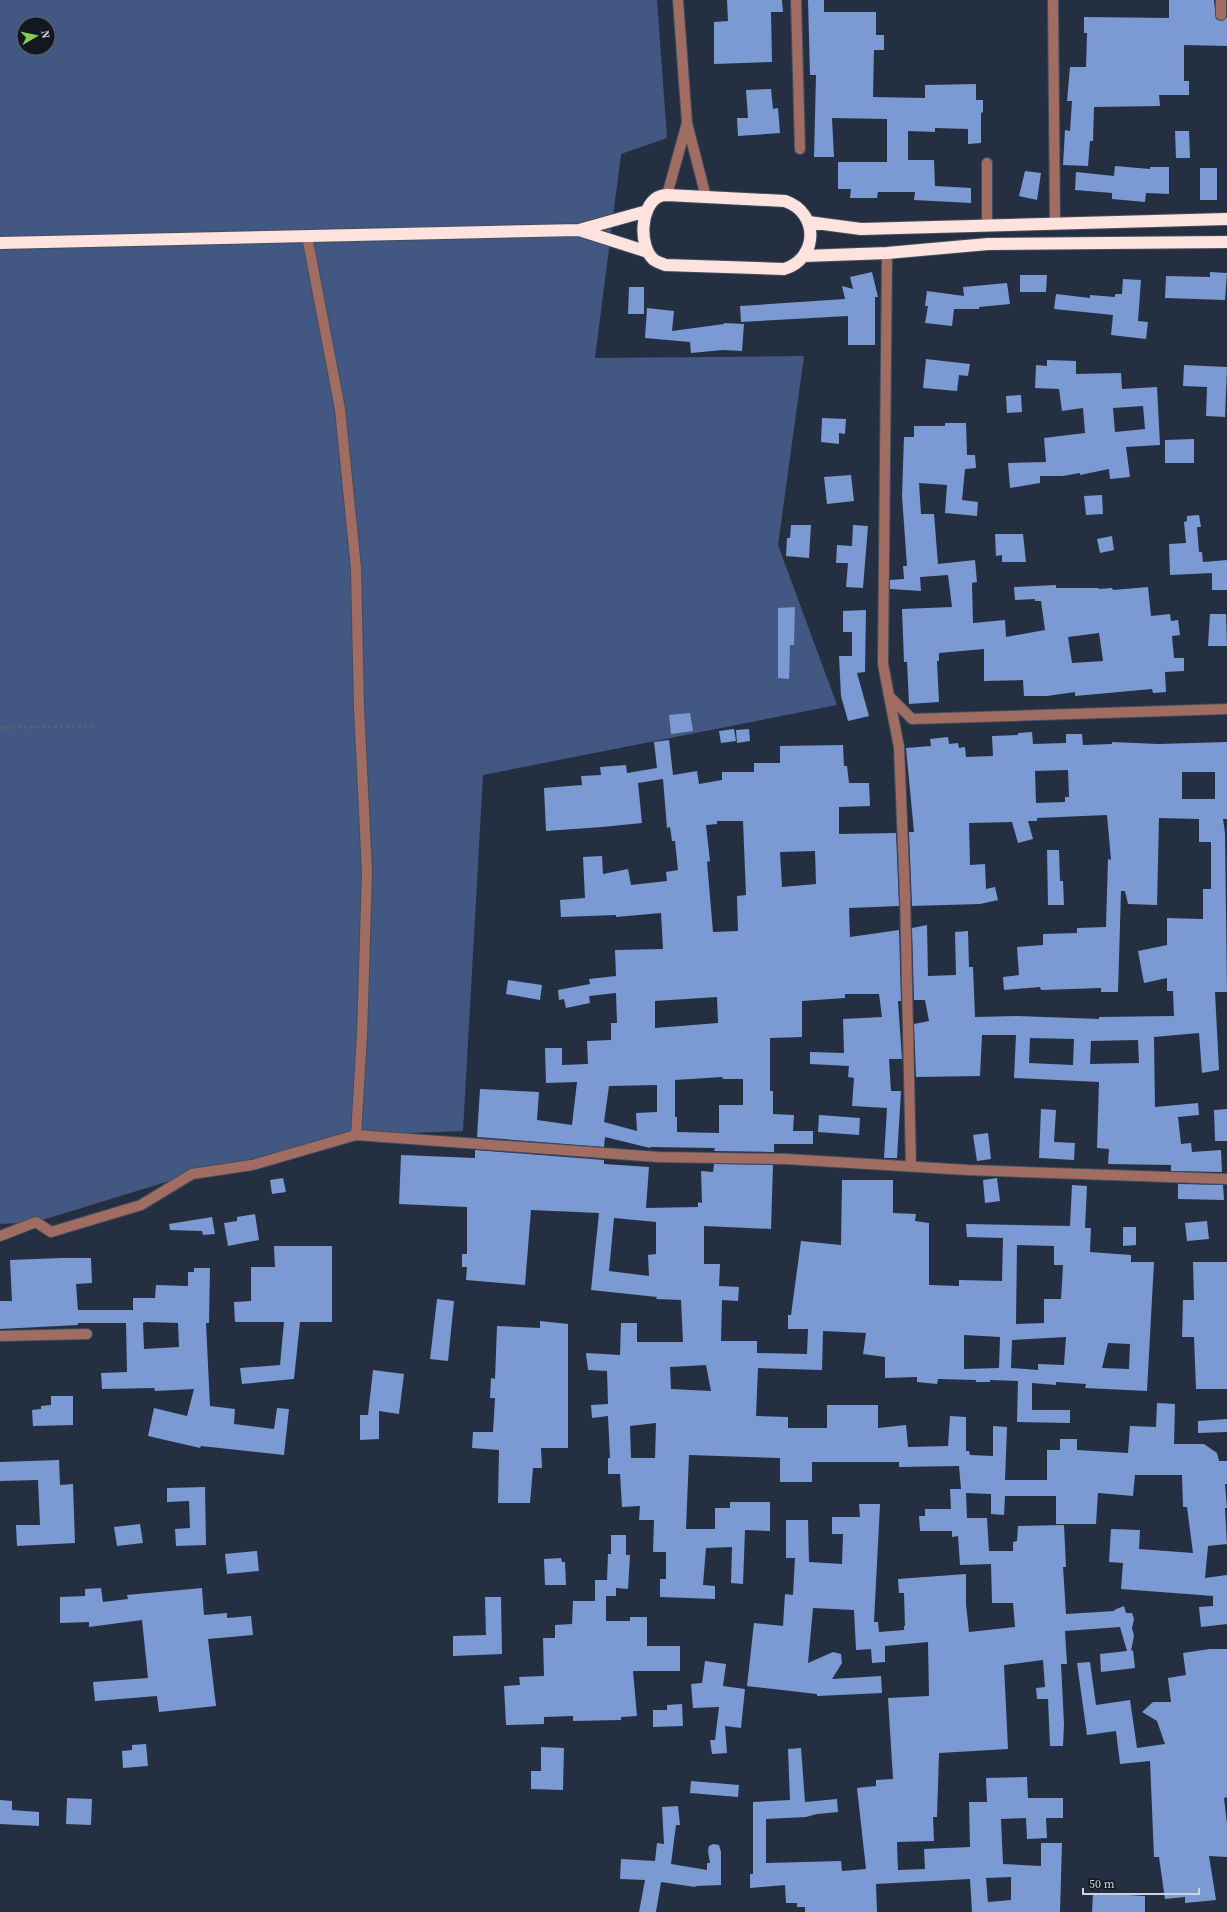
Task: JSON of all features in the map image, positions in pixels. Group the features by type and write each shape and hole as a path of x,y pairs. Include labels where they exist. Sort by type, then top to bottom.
{"highway":[{"path":"667,195 706,197 786,201 796,204 808,222 810,243 804,256 794,266 784,270 664,265 653,259 648,252 643,236 644,219 647,211 658,197 667,195"},
{"path":"0,243 579,230 647,211"},
{"path":"808,222 861,230 1227,219"},
{"path":"579,230 648,252"},
{"path":"804,256 887,253 988,244 1227,242"}],"street":[{"path":"678,0 687,123 706,197"},
{"path":"796,0 800,149"},
{"path":"1053,0 1055,224"},
{"path":"1221,0 1221,15"},
{"path":"667,195 687,123"},
{"path":"987,163 987,226"},
{"path":"307,236 340,409 356,568 367,872 362,1034 356,1135"},
{"path":"887,253 883,664 900,747 905,895 910,1166"},
{"path":"889,696 912,719 1227,709"},
{"path":"0,1236 36,1222 51,1232 141,1206 192,1174 252,1165 356,1135 658,1157 786,1159 1035,1173 1227,1179"},
{"path":"0,1336 87,1334"}],"path":[{"path":"0,728 94,726"}],"shaded area":[{"path":"0,0 657,0 667,138 621,154 595,358 804,356 778,545 837,705 483,775 463,1131 356,1135 192,1174 36,1222 0,1224"}],"building":[{"path":"727,0 782,0 783,12 771,12 772,62 714,64 714,22 728,21"},
{"path":"808,0 824,0 824,12 876,12 876,35 884,35 884,50 874,50 873,97 925,98 925,85 976,84 976,100 983,100 983,112 981,113 981,143 968,144 968,129 935,128 935,132 908,131 908,160 934,160 935,186 971,188 971,203 914,200 915,192 878,192 877,198 850,198 851,189 838,189 838,162 887,162 887,119 832,118 834,157 814,157 816,75 810,75"},
{"path":"1169,0 1214,0 1216,19 1221,21 1227,17 1227,46 1184,45 1184,81 1189,81 1189,95 1159,95 1160,106 1094,107 1093,141 1090,141 1088,166 1063,165 1065,130 1070,131 1072,101 1067,101 1070,67 1086,67 1087,33 1084,33 1084,17 1169,18"},
{"path":"771,89 773,109 778,108 780,133 738,136 737,118 748,118 746,90"},
{"path":"1175,131 1189,131 1190,158 1176,158"},
{"path":"1115,166 1150,169 1150,167 1169,167 1169,194 1146,193 1145,202 1112,199 1112,193 1075,190 1076,172 1114,176"},
{"path":"1200,168 1217,168 1217,200 1200,200"},
{"path":"1025,171 1041,173 1037,200 1019,196"},
{"path":"872,272 878,297 875,297 875,345 848,345 848,316 741,322 740,306 845,299 842,286 853,289 850,277"},
{"path":"1210,272 1227,273 1225,300 1165,298 1166,276 1210,277"},
{"path":"1020,275 1047,275 1046,292 1020,292"},
{"path":"1123,279 1141,280 1138,321 1148,322 1146,339 1111,335 1113,315 1054,309 1056,294 1090,298 1090,295 1115,297 1115,294 1122,294"},
{"path":"1007,283 1010,304 979,307 979,309 954,309 952,326 925,323 928,306 925,306 927,291 964,296 963,287"},
{"path":"629,287 644,287 644,314 628,314"},
{"path":"647,308 674,311 672,331 724,323 744,324 742,351 723,350 691,353 690,342 645,338"},
{"path":"926,359 970,364 968,376 959,375 957,391 923,388"},
{"path":"1047,360 1076,361 1076,374 1121,373 1122,389 1157,387 1160,445 1126,447 1130,477 1110,479 1109,469 1080,475 1080,473 1063,476 1040,476 1040,483 1010,488 1008,463 1046,462 1044,438 1085,433 1083,408 1062,411 1059,389 1035,388 1036,365 1047,366","holes":["1143,406 1145,429 1115,432 1113,408"]},
{"path":"1184,365 1227,367 1225,417 1206,416 1207,387 1183,386"},
{"path":"1021,395 1022,412 1007,413 1006,396"},
{"path":"822,418 846,419 845,434 839,433 839,444 821,442"},
{"path":"945,423 966,423 967,455 975,455 976,468 965,469 962,500 978,502 977,516 945,513 947,485 919,483 921,514 934,514 938,564 975,560 977,582 972,583 973,623 1005,620 1006,637 1045,630 1041,601 1035,601 1035,599 1015,600 1014,587 1056,585 1056,588 1112,588 1113,590 1148,587 1151,616 1170,614 1171,621 1178,620 1180,635 1172,636 1174,658 1184,658 1184,671 1165,672 1166,692 1153,693 1152,689 1075,696 1075,692 1047,696 1024,696 1023,680 984,681 984,649 939,653 939,661 937,661 939,702 909,704 907,662 904,662 902,609 952,607 948,575 920,577 921,591 890,589 890,580 904,579 903,566 907,566 902,496 904,437 914,437 914,426 945,426","holes":["1099,633 1103,661 1072,663 1068,637"]},
{"path":"1194,439 1194,463 1165,463 1165,440"},
{"path":"851,475 854,501 827,504 824,477"},
{"path":"1102,495 1103,514 1086,515 1084,496"},
{"path":"1199,515 1201,527 1197,527 1199,552 1202,552 1203,562 1227,560 1227,590 1212,590 1212,573 1170,575 1169,544 1186,543 1184,522 1187,521 1187,516"},
{"path":"791,525 811,525 809,558 786,556 787,538 790,538"},
{"path":"853,525 868,526 863,588 846,587 848,563 836,563 837,545 852,546"},
{"path":"995,534 1023,534 1026,562 1002,562 1002,555 996,556"},
{"path":"1112,536 1114,550 1100,553 1097,539"},
{"path":"795,607 794,645 790,645 789,679 778,678 778,608"},
{"path":"866,610 865,672 857,673 869,716 848,721 841,696 839,656 852,656 852,632 843,632 843,611"},
{"path":"1210,614 1226,614 1227,646 1208,646"},
{"path":"690,713 693,731 671,734 669,715"},
{"path":"734,729 736,741 721,743 719,731"},
{"path":"749,729 750,741 737,743 736,730"},
{"path":"1032,732 1033,744 1066,743 1066,734 1082,734 1083,745 1112,744 1112,742 1158,744 1227,742 1227,819 1223,819 1225,833 1227,992 1215,992 1219,1070 1202,1073 1199,1033 1154,1037 1155,1107 1198,1103 1199,1115 1178,1117 1181,1144 1191,1143 1192,1152 1221,1150 1222,1172 1171,1171 1171,1165 1108,1164 1109,1149 1097,1148 1099,1082 1014,1078 1016,1035 982,1035 980,1076 916,1077 914,1024 929,1021 925,1000 914,1000 912,928 927,925 928,976 956,975 955,932 968,931 969,967 973,967 975,1017 1017,1016 1099,1019 1099,1017 1174,1016 1173,991 1167,991 1167,978 1144,983 1138,951 1167,945 1167,918 1203,919 1203,889 1211,889 1211,842 1199,842 1199,819 1159,818 1157,905 1128,904 1125,891 1121,891 1118,992 1101,992 1101,988 1041,990 1040,987 1004,990 1003,977 1019,975 1017,947 1043,945 1043,934 1077,933 1077,928 1106,927 1108,859 1111,860 1107,815 1037,818 1037,821 1028,821 1033,839 1018,843 1012,822 969,823 970,865 985,864 986,889 995,887 998,900 980,904 912,906 909,832 914,832 906,748 931,746 930,739 948,737 949,744 958,743 959,748 965,747 966,757 993,756 992,736 1018,735 1018,733","holes":["1068,770 1069,797 1065,797 1065,802 1036,803 1035,771","1182,772 1215,772 1215,799 1182,799","1030,1038 1074,1039 1073,1065 1029,1063","1138,1040 1139,1063 1090,1064 1091,1041"]},
{"path":"669,740 673,775 697,771 699,784 722,780 722,772 754,772 754,763 780,763 780,746 843,745 844,766 847,766 849,783 869,783 870,806 839,807 839,834 896,833 899,906 849,908 850,937 899,930 901,1001 898,1001 902,1059 889,1059 891,1091 901,1091 897,1158 884,1158 887,1108 852,1106 854,1078 848,1077 849,1066 810,1064 810,1052 844,1053 843,1019 882,1017 879,994 845,994 845,998 802,1001 802,1037 770,1038 770,1091 773,1091 773,1114 794,1115 793,1131 813,1131 813,1144 774,1144 774,1152 714,1151 715,1148 650,1148 605,1137 604,1147 477,1137 480,1089 539,1092 537,1120 572,1125 577,1082 546,1083 545,1048 562,1048 562,1065 588,1064 587,1041 611,1040 611,1023 617,1023 616,993 589,996 590,1003 566,1008 564,999 559,1000 558,990 590,984 589,979 616,976 615,950 663,949 661,913 616,917 616,915 561,917 560,900 585,898 583,857 602,856 603,874 628,869 631,885 667,881 666,872 678,870 675,841 672,841 670,827 667,828 663,779 638,783 642,823 602,827 546,831 544,788 582,785 581,776 601,775 600,767 626,765 627,773 657,768 654,742","holes":["717,821 743,821 746,895 737,896 738,931 713,932 707,862 710,861 706,825 717,824","815,851 816,884 782,887 780,852","717,997 718,1023 655,1028 655,1001","722,1077 723,1079 743,1079 743,1105 719,1105 719,1133 677,1132 677,1117 675,1117 675,1080","657,1085 657,1112 636,1113 637,1131 604,1122 609,1086"]},
{"path":"1047,850 1059,850 1060,881 1063,881 1064,905 1048,905"},
{"path":"508,980 542,985 540,1000 506,994"},
{"path":"1041,1109 1056,1110 1054,1142 1075,1143 1074,1160 1039,1158"},
{"path":"1227,1109 1227,1141 1215,1141 1214,1110"},
{"path":"819,1115 860,1118 859,1135 818,1132"},
{"path":"988,1133 991,1159 977,1161 973,1135"},
{"path":"475,1150 604,1160 604,1164 649,1167 646,1208 698,1207 698,1202 702,1203 701,1171 713,1172 714,1164 773,1165 771,1229 704,1226 704,1264 720,1264 719,1286 739,1287 738,1301 722,1300 721,1341 757,1341 757,1353 807,1354 808,1329 788,1329 788,1315 791,1315 801,1241 841,1245 842,1180 893,1180 893,1213 916,1214 915,1221 929,1223 929,1285 959,1286 959,1280 1002,1281 1003,1238 967,1237 966,1224 1070,1226 1072,1185 1087,1186 1085,1228 1091,1228 1090,1252 1131,1255 1131,1262 1154,1262 1147,1391 1085,1388 1086,1384 1056,1382 1056,1385 1032,1383 1032,1410 1070,1410 1070,1423 1017,1422 1018,1381 990,1380 990,1382 976,1382 976,1380 938,1379 937,1384 917,1382 917,1377 885,1378 885,1357 863,1354 866,1333 823,1331 822,1370 758,1368 756,1416 788,1417 788,1428 827,1428 827,1405 878,1405 878,1428 906,1425 908,1447 948,1446 950,1416 966,1417 966,1451 969,1451 970,1455 993,1456 993,1426 1007,1427 1005,1480 1047,1480 1047,1450 1060,1450 1060,1439 1077,1439 1077,1450 1128,1453 1130,1426 1156,1427 1157,1403 1175,1404 1174,1444 1204,1444 1217,1453 1219,1461 1227,1461 1227,1484 1225,1484 1227,1508 1225,1508 1227,1544 1208,1546 1205,1578 1227,1575 1227,1624 1201,1627 1199,1607 1213,1606 1213,1596 1121,1589 1123,1563 1109,1562 1111,1529 1140,1530 1139,1549 1193,1553 1187,1507 1183,1507 1182,1475 1135,1475 1133,1496 1098,1493 1096,1524 1056,1524 1056,1496 1005,1496 1004,1515 991,1514 991,1494 966,1493 967,1518 987,1518 989,1551 1013,1551 1013,1542 1017,1541 1018,1526 1064,1525 1066,1567 1063,1567 1066,1614 1115,1611 1114,1610 1124,1606 1126,1613 1132,1613 1134,1619 1132,1628 1134,1636 1131,1651 1133,1650 1135,1668 1101,1672 1100,1654 1127,1651 1120,1627 1065,1631 1067,1664 1061,1664 1064,1724 1063,1746 1050,1746 1048,1699 1037,1699 1036,1688 1045,1687 1043,1660 1004,1665 1008,1749 939,1753 937,1817 933,1817 934,1841 897,1842 898,1870 925,1869 924,1849 970,1847 969,1802 987,1802 986,1778 1027,1777 1028,1798 1063,1798 1063,1818 1046,1818 1047,1838 1027,1839 1026,1818 1001,1819 1003,1864 1041,1866 1041,1843 1062,1843 1060,1912 972,1912 970,1879 876,1884 877,1912 805,1912 805,1907 797,1907 797,1903 786,1903 785,1885 750,1888 750,1874 753,1874 753,1802 790,1800 788,1749 801,1748 805,1802 837,1799 838,1812 817,1814 806,1817 766,1819 766,1863 841,1861 842,1871 866,1869 857,1788 876,1786 876,1780 893,1779 888,1698 929,1696 928,1642 885,1646 885,1662 872,1663 871,1649 856,1650 854,1610 813,1608 808,1663 833,1652 841,1654 842,1663 832,1679 881,1676 882,1693 817,1696 817,1694 747,1686 754,1623 783,1626 785,1594 793,1595 795,1558 786,1558 786,1520 808,1520 809,1562 842,1564 843,1534 832,1534 832,1517 860,1517 859,1504 880,1504 874,1622 878,1622 879,1632 904,1630 904,1593 899,1593 898,1579 966,1574 966,1604 969,1632 1015,1627 1013,1603 992,1603 991,1564 960,1565 958,1536 952,1537 952,1531 920,1531 919,1516 925,1516 925,1509 951,1509 950,1489 961,1489 959,1466 899,1467 899,1462 812,1462 812,1482 780,1482 780,1458 689,1455 686,1529 715,1529 715,1508 730,1508 730,1502 770,1502 770,1531 745,1530 743,1584 731,1583 732,1547 706,1548 703,1585 715,1586 715,1599 660,1597 660,1579 666,1579 666,1552 653,1552 654,1520 639,1520 640,1506 622,1507 620,1474 608,1474 608,1458 610,1458 608,1416 592,1418 591,1405 608,1404 607,1371 588,1370 586,1353 620,1355 621,1323 637,1323 637,1342 683,1342 681,1300 656,1299 657,1297 591,1290 599,1213 531,1210 525,1285 466,1280 467,1267 462,1267 462,1254 467,1254 467,1207 399,1204 401,1155 475,1158","holes":["614,1218 656,1222 656,1254 648,1255 649,1276 609,1271","1017,1245 1054,1246 1054,1265 1063,1265 1061,1299 1044,1299 1044,1323 1016,1324","964,1335 1000,1337 999,1368 964,1369","1066,1337 1064,1365 1038,1364 1038,1370 1011,1368 1012,1340","1108,1343 1130,1344 1129,1369 1102,1368","706,1365 711,1391 671,1389 670,1367","656,1423 655,1458 631,1458 630,1426","1011,1877 1011,1900 988,1902 986,1878"]},
{"path":"283,1178 286,1192 272,1194 270,1180"},
{"path":"997,1178 1000,1201 985,1203 983,1180"},
{"path":"1178,1184 1223,1185 1224,1200 1178,1199"},
{"path":"255,1214 259,1240 228,1246 224,1223 237,1221 237,1217"},
{"path":"212,1217 215,1234 203,1235 202,1231 170,1230 169,1224"},
{"path":"1207,1221 1209,1239 1187,1241 1185,1223"},
{"path":"1123,1227 1136,1227 1136,1245 1123,1246"},
{"path":"274,1246 332,1246 332,1322 300,1322 294,1379 242,1384 240,1368 280,1365 284,1322 235,1322 234,1302 251,1301 251,1267 275,1267"},
{"path":"91,1258 92,1283 76,1284 78,1310 133,1310 133,1298 155,1298 156,1285 188,1286 188,1272 194,1272 194,1268 210,1268 209,1323 206,1323 210,1406 235,1409 234,1424 274,1429 277,1408 289,1409 284,1455 201,1446 200,1448 148,1436 154,1408 187,1416 194,1389 155,1391 154,1388 102,1389 101,1373 127,1372 126,1323 78,1323 78,1325 0,1329 0,1301 12,1301 10,1260","holes":["143,1323 178,1323 179,1347 144,1349"]},
{"path":"1193,1262 1227,1262 1227,1389 1196,1389 1194,1337 1182,1337 1183,1300 1194,1300"},
{"path":"437,1299 454,1301 448,1361 430,1359"},
{"path":"540,1321 568,1324 568,1448 541,1448 542,1468 533,1468 530,1503 498,1503 499,1450 472,1448 473,1432 493,1432 495,1398 490,1398 491,1378 495,1379 497,1326 540,1328"},
{"path":"373,1370 404,1374 399,1414 379,1411 379,1439 360,1440 360,1415 368,1415"},
{"path":"51,1396 73,1396 73,1425 33,1426 32,1410 41,1409 41,1406 51,1405"},
{"path":"1227,1419 1227,1432 1198,1433 1198,1421"},
{"path":"59,1460 60,1485 73,1484 75,1543 17,1546 16,1525 40,1525 38,1480 0,1481 0,1462"},
{"path":"205,1487 206,1545 176,1546 175,1529 190,1528 189,1501 167,1502 167,1488"},
{"path":"140,1524 143,1543 117,1546 114,1527"},
{"path":"611,1535 626,1535 626,1555 630,1555 628,1589 616,1588 616,1596 606,1596 606,1621 630,1621 630,1617 647,1617 647,1646 680,1646 680,1671 633,1671 637,1716 621,1717 621,1720 573,1721 573,1716 544,1717 544,1724 506,1725 504,1686 520,1685 519,1677 544,1676 543,1638 555,1638 555,1625 572,1624 573,1601 595,1601 595,1580 607,1580 608,1554 611,1554"},
{"path":"257,1551 259,1571 227,1574 225,1554"},
{"path":"561,1558 562,1562 565,1562 566,1585 545,1585 544,1559"},
{"path":"101,1588 103,1602 128,1599 127,1595 202,1588 204,1615 227,1613 227,1618 251,1616 253,1635 208,1639 216,1706 159,1712 157,1696 95,1701 93,1682 148,1678 142,1620 89,1627 89,1622 60,1623 60,1597 85,1596 85,1589"},
{"path":"485,1597 501,1597 502,1654 453,1656 453,1636 486,1635"},
{"path":"1210,1649 1227,1649 1227,1797 1224,1798 1227,1824 1227,1857 1209,1856 1216,1900 1185,1903 1185,1897 1165,1899 1159,1857 1154,1857 1150,1761 1120,1764 1116,1731 1087,1735 1077,1663 1090,1662 1096,1705 1130,1700 1137,1748 1165,1744 1157,1721 1142,1712 1153,1702 1171,1702 1168,1678 1186,1675 1183,1653"},
{"path":"705,1661 726,1664 723,1686 745,1689 741,1728 725,1726 727,1753 712,1754 710,1740 715,1740 719,1707 693,1708 691,1684 702,1683"},
{"path":"682,1704 683,1726 653,1727 653,1710 667,1710 667,1705"},
{"path":"146,1744 148,1766 123,1768 122,1751 132,1750 132,1745"},
{"path":"541,1747 564,1748 563,1790 531,1789 531,1771 541,1771"},
{"path":"691,1781 739,1785 738,1797 690,1793"},
{"path":"67,1798 92,1799 91,1825 66,1824"},
{"path":"0,1800 12,1801 12,1810 39,1812 39,1826 0,1824"},
{"path":"678,1806 680,1825 676,1825 671,1864 707,1870 707,1863 710,1863 708,1851 709,1846 713,1844 719,1845 721,1852 721,1885 695,1887 661,1882 656,1912 639,1912 645,1880 620,1879 621,1859 655,1861 657,1843 664,1844 662,1807"},
{"path":"1093,1893 1145,1896 1145,1912 1092,1912"}]}
